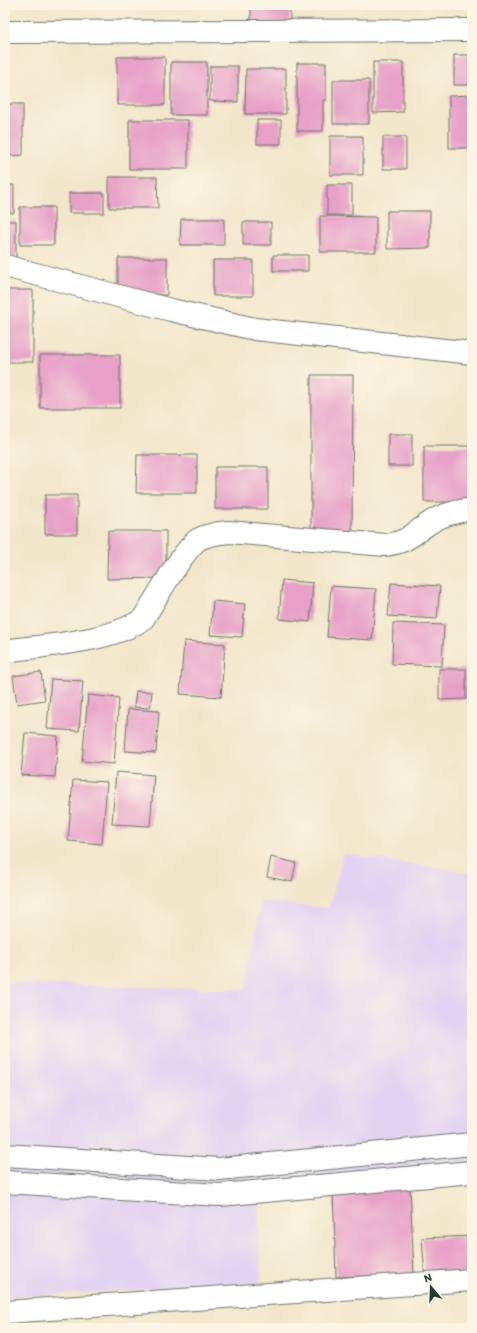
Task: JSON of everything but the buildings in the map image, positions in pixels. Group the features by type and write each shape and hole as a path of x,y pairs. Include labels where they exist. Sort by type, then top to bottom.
{"street":[{"path":"5,32 472,30"},
{"path":"5,266 164,308 255,329 472,353"},
{"path":"5,651 90,638 133,626 143,619 187,551 199,540 213,534 229,532 385,545 406,540 431,522 444,516 472,509"},
{"path":"5,1155 220,1169 472,1144"},
{"path":"5,1182 220,1195 472,1172"},
{"path":"5,1312 472,1280"}],"shaded area":[{"path":"343,854 472,873 472,1184 258,1202 261,1283 5,1297 5,983 246,990 261,901 329,908"}]}
